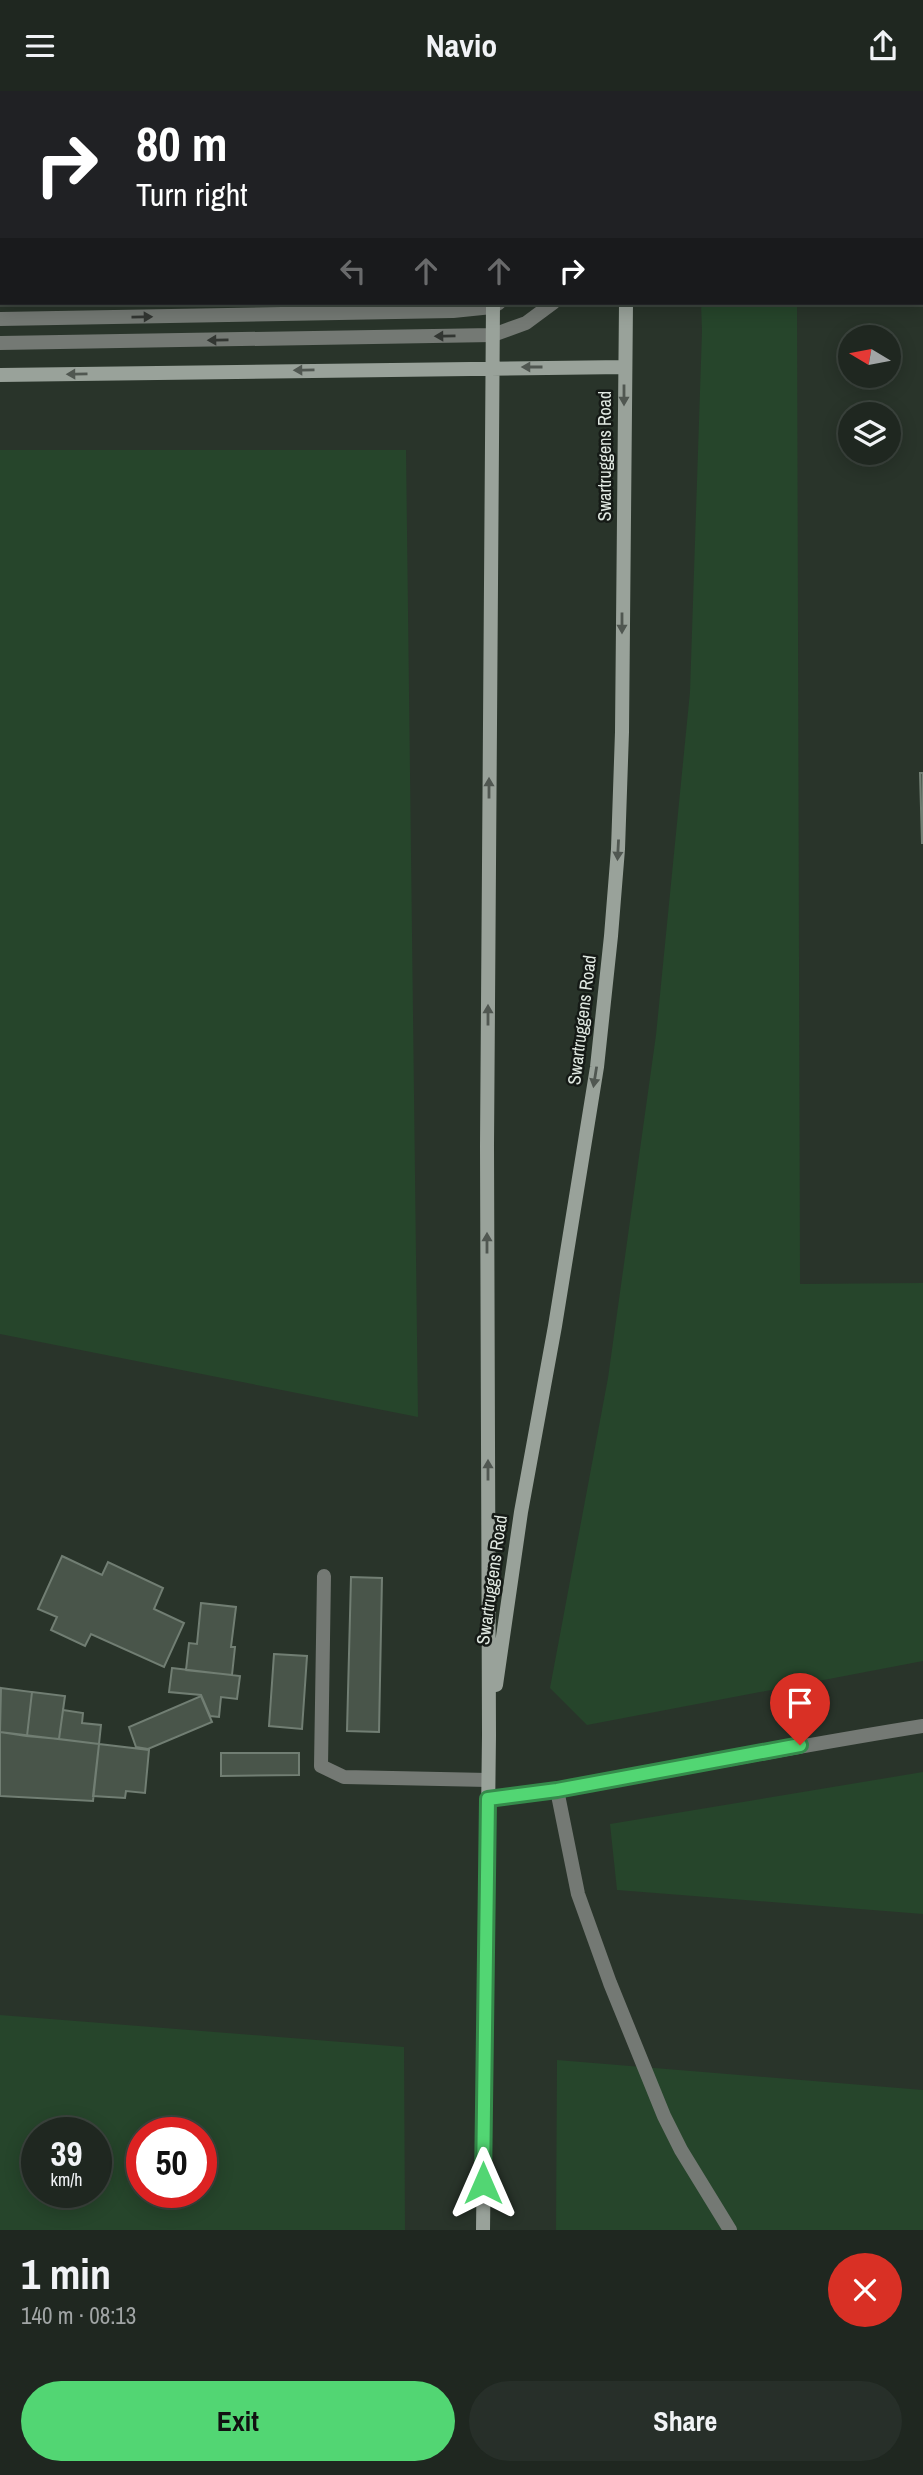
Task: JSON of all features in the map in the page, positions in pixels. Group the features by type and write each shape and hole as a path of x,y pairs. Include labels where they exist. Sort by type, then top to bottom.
{"main road":[{"name":"Swartruggens Road","path":"483,2230 489,1735 487,1146 492,367 495,305"},
{"name":"Swartruggens Road","path":"489,1735 521,1512 555,1326 597,1067 611,936 618,849 622,732 626,305"},
{"path":"0,375 625,367"}],"lane":[{"path":"0,319 453,311 489,305"},
{"path":"0,343 493,335 526,323 550,305"},
{"path":"324,1576 321,1766 344,1777 488,1780"},
{"path":"488,1799 557,1790 800,1745 923,1726"},
{"path":"557,1790 578,1894 610,1983 664,2116 681,2150 730,2230"}],"green space":[{"path":"701,305 797,305 800,1284 923,1283 923,1661 587,1725 550,1688 608,1378 656,1035 690,692"},
{"path":"0,450 406,450 418,1417 0,1334"},
{"path":"923,1772 923,1914 617,1890 610,1824"},
{"path":"0,2015 404,2047 405,2230 0,2230"},
{"path":"557,2060 923,2090 923,2230 556,2230"}],"building":[{"path":"920,773 923,773 923,843 922,843"},
{"path":"62,1556 102,1575 108,1562 163,1588 154,1609 184,1623 164,1667 91,1634 85,1646 51,1630 57,1617 38,1609"},
{"path":"351,1577 382,1578 379,1732 347,1731"},
{"path":"201,1603 236,1607 231,1647 235,1647 232,1675 186,1670 189,1643 197,1644"},
{"path":"274,1654 307,1656 302,1729 269,1726"},
{"path":"172,1668 240,1676 237,1699 221,1697 219,1717 210,1716 201,1695 169,1692"},
{"path":"1,1688 32,1692 27,1736 0,1732"},
{"path":"32,1692 65,1696 59,1739 27,1736"},
{"path":"201,1696 212,1722 148,1749 136,1747 129,1727"},
{"path":"63,1710 83,1713 82,1723 101,1725 99,1744 59,1739"},
{"path":"0,1732 99,1744 93,1801 0,1796"},
{"path":"99,1744 149,1750 145,1793 126,1791 125,1798 93,1796"},
{"path":"221,1753 299,1753 299,1775 221,1776"}],"route":[{"path":"483,2183 488,1799 557,1790 800,1745"}]}
